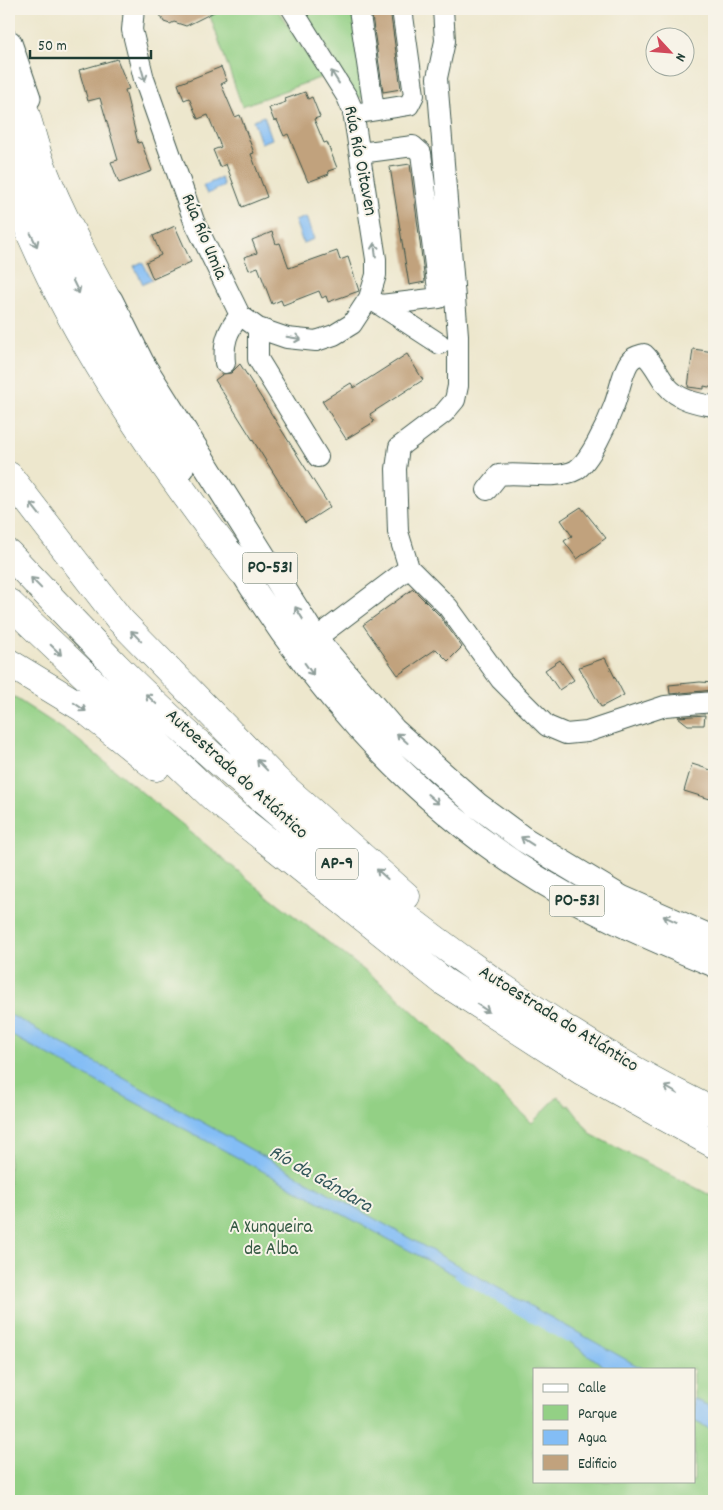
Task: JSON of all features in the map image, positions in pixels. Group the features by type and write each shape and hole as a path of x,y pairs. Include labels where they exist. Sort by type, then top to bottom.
{"highway":[{"path":"9,78 20,97 40,163 71,236 118,319"},
{"path":"9,179 27,228 62,298 106,378 180,489 242,571"},
{"path":"9,476 120,620 278,781 537,1010"},
{"name":"Autoestrada do Atlántico","path":"9,554 117,667 222,765 335,862 463,959 537,1010 681,1096 714,1112"},
{"name":"Autoestrada do Atlántico","path":"9,603 215,799 443,981 582,1071 714,1144"},
{"path":"9,663 83,708 387,954 443,981"}],"main road":[{"name":"PO-531","path":"9,43 43,141 118,319 142,364 315,639 393,730 477,805 523,839 621,898 714,938"},
{"name":"PO-531","path":"9,112 43,213 77,289 123,376 242,571 290,643 340,708 364,735 470,833 522,869 600,914 648,937 714,964"}],"street":[{"name":"Rúa Río Umia","path":"134,9 132,30 140,62 187,203 218,273 240,315 258,328 287,338 316,341 334,335 352,324 375,302"},
{"name":"Rúa Río Oitaven","path":"292,9 347,97 353,114 376,259 375,302"},
{"path":"359,9 374,110"},
{"path":"353,114 409,105 414,95 402,9"},
{"path":"443,9 445,41 437,78 458,335 458,386 455,400 444,413 399,447 396,469 398,532 409,568 448,607 502,680 547,726 566,734 587,732 665,706 714,702"},
{"path":"360,153 413,146 421,153 439,298 375,302"},
{"path":"375,302 440,344"},
{"path":"225,363 223,348 229,328 240,315"},
{"path":"258,328 258,359 318,458"},
{"path":"487,490 499,475 516,472 561,476 575,470 586,461 613,408 628,364 634,357 644,354 669,388 693,403 714,406"},
{"path":"315,639 409,568"}],"green space":[{"path":"219,9 277,9 322,77 242,106 209,13"},
{"path":"301,9 354,9 365,97 357,98"},
{"name":"A Xunqueira de Alba","path":"9,694 72,735 271,898 391,991 532,1123 558,1096 567,1106 569,1105 592,1135 714,1197 714,1501 9,1501"}],"water":[{"path":"264,116 272,139 261,143 253,120"},
{"path":"221,178 224,186 207,194 203,186"},
{"path":"306,217 314,239 303,243 295,221"},
{"path":"142,262 152,280 143,284 134,266"},
{"path":"9,1014 641,1368 607,1368 563,1337 462,1279 9,1034"},
{"path":"696,1399 714,1409 714,1431 696,1422"}],"building":[{"path":"157,9 220,9 186,26 174,22 170,24 164,22"},
{"path":"371,9 390,9 401,89 383,92"},
{"path":"117,59 129,89 125,90 138,143 141,142 152,171 119,183 111,162 118,160 100,98 88,101 79,70"},
{"path":"221,67 227,81 221,84 235,117 240,115 254,153 251,154 267,197 242,207 226,164 220,167 213,150 221,147 208,115 198,119 189,98 184,100 178,84"},
{"path":"305,92 308,99 312,97 320,117 314,119 324,143 327,142 337,168 328,171 329,174 308,182 288,134 284,136 277,120 274,121 269,108 286,102 285,99"},
{"path":"410,164 425,282 409,285 390,167"},
{"path":"175,226 191,262 153,279 146,262 161,255 153,236"},
{"path":"272,232 276,244 280,243 289,268 337,251 340,260 348,257 359,291 328,302 326,296 322,298 319,291 283,305 281,300 272,304 258,267 249,270 244,257 257,253 252,240"},
{"path":"693,349 714,352 714,388 704,386 704,389 688,387"},
{"path":"407,354 423,380 370,414 374,422 346,439 322,401 351,383 354,388"},
{"path":"240,364 330,507 305,523 215,380 223,374 231,373"},
{"path":"581,507 606,538 577,559 564,541 572,536 561,520"},
{"path":"413,589 439,615 462,647 448,661 436,649 398,675 363,625"},
{"path":"605,658 624,695 601,707 579,667"},
{"path":"560,660 574,680 559,690 545,670"},
{"path":"700,682 714,683 714,690 670,694 669,685"},
{"path":"705,715 704,725 688,725 678,717"},
{"path":"692,764 714,771 714,785 710,799 684,791"}],"waterway":[{"name":"Río da Gándara","path":"457,1276 567,1340"}]}
